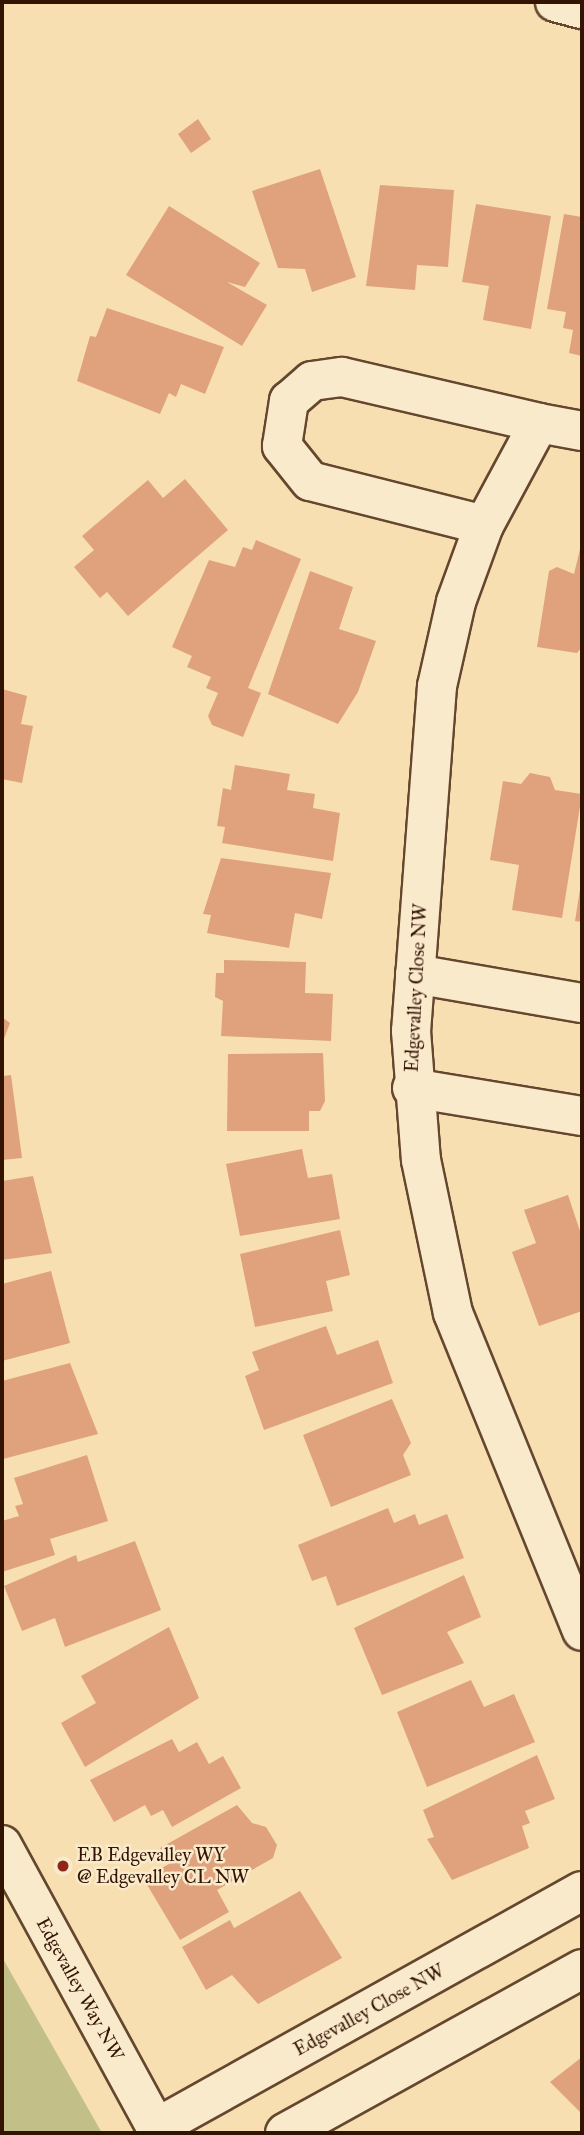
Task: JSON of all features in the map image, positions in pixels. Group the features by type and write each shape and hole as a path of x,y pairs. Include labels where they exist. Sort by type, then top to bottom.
{"street":[{"path":"555,2 582,9"},
{"path":"484,525 310,481 282,446 289,401 312,381 342,377 582,431"},
{"name":"Edgevalley Close NW","path":"539,423 484,525 456,602 437,686 415,974 412,1088 432,1229 453,1313 582,1631"},
{"path":"415,974 582,1003"},
{"path":"412,1088 582,1116"},
{"name":"Edgevalley Way NW","path":"2,1845 158,2131"},
{"name":"Edgevalley Close NW","path":"158,2131 582,1891"},
{"path":"285,2133 582,1969"}],"shaded area":[{"path":"2,1957 102,2133 2,2133"}],"building":[{"path":"198,119 211,139 191,153 178,134"},
{"path":"320,169 356,277 312,292 305,269 278,268 252,191"},
{"path":"380,185 454,190 448,267 417,265 415,290 366,286"},
{"path":"476,204 551,216 531,329 483,320 489,286 462,282"},
{"path":"169,206 260,263 245,287 227,282 267,305 242,346 126,275"},
{"path":"564,214 582,217 582,356 569,353 573,330 563,328 566,312 547,309"},
{"path":"107,308 224,347 205,394 181,384 176,397 169,393 160,414 77,381 90,336 96,337"},
{"path":"185,479 228,530 128,616 107,592 100,598 74,567 94,550 82,536 148,480 163,498"},
{"path":"256,540 301,559 248,688 261,693 243,737 212,725 208,716 218,693 206,688 211,677 187,667 192,656 172,647 209,560 235,567 243,547 252,550"},
{"path":"581,545 582,647 577,653 537,647 549,571 557,567 574,574"},
{"path":"310,571 353,587 339,629 376,641 358,692 338,724 268,694"},
{"path":"2,689 27,696 21,724 33,726 22,783 2,779"},
{"path":"235,765 290,774 287,790 315,794 313,808 340,813 333,861 222,843 225,827 217,826 223,788 231,790"},
{"path":"530,773 550,777 555,790 582,794 562,918 512,910 519,865 490,860 503,781 521,784"},
{"path":"221,858 331,873 322,919 295,913 289,948 207,933 211,915 203,914"},
{"path":"582,883 582,922 575,921"},
{"path":"224,960 306,962 305,993 333,994 331,1041 221,1036 223,1001 215,997 216,973 224,973"},
{"path":"2,1017 10,1023 2,1044"},
{"path":"323,1053 325,1101 320,1111 309,1111 309,1131 227,1131 228,1054"},
{"path":"11,1075 22,1158 2,1160 2,1076"},
{"path":"302,1149 308,1178 332,1174 340,1219 240,1236 226,1164"},
{"path":"33,1176 52,1253 2,1260 2,1181"},
{"path":"568,1195 582,1237 582,1311 539,1326 512,1252 536,1243 524,1210"},
{"path":"340,1230 350,1275 326,1281 333,1311 255,1327 240,1254"},
{"path":"51,1271 70,1343 2,1361 2,1284"},
{"path":"326,1326 337,1355 378,1340 393,1383 264,1430 245,1376 259,1370 252,1352"},
{"path":"70,1363 98,1434 3,1459 2,1381"},
{"path":"392,1399 411,1443 403,1455 411,1475 331,1507 303,1435"},
{"path":"87,1455 108,1521 50,1539 55,1555 2,1572 2,1521 19,1516 15,1506 23,1504 14,1478"},
{"path":"388,1508 394,1523 415,1514 419,1525 447,1514 464,1558 337,1606 326,1576 312,1581 298,1545"},
{"path":"135,1541 161,1610 65,1647 55,1618 22,1631 4,1586 76,1555 78,1562"},
{"path":"464,1575 481,1617 447,1632 464,1663 382,1695 354,1628"},
{"path":"169,1627 199,1698 85,1767 61,1723 96,1703 81,1676"},
{"path":"471,1680 484,1707 514,1694 535,1742 427,1787 397,1712"},
{"path":"172,1739 179,1752 197,1742 209,1764 223,1756 241,1788 172,1827 163,1810 151,1816 145,1805 114,1822 90,1780"},
{"path":"537,1755 555,1799 525,1811 530,1823 522,1826 529,1848 452,1880 427,1839 434,1837 423,1810"},
{"path":"237,1805 252,1823 266,1827 277,1845 273,1858 217,1890 229,1912 180,1940 143,1878 169,1864 160,1848"},
{"path":"300,1891 342,1958 258,2004 232,1975 206,1990 182,1947 230,1920 234,1928"},
{"path":"582,2057 582,2114 550,2082"}],"place":[{"name":"EB Edgevalley WY @ Edgevalley CL NW","path":"63,1866"}]}
